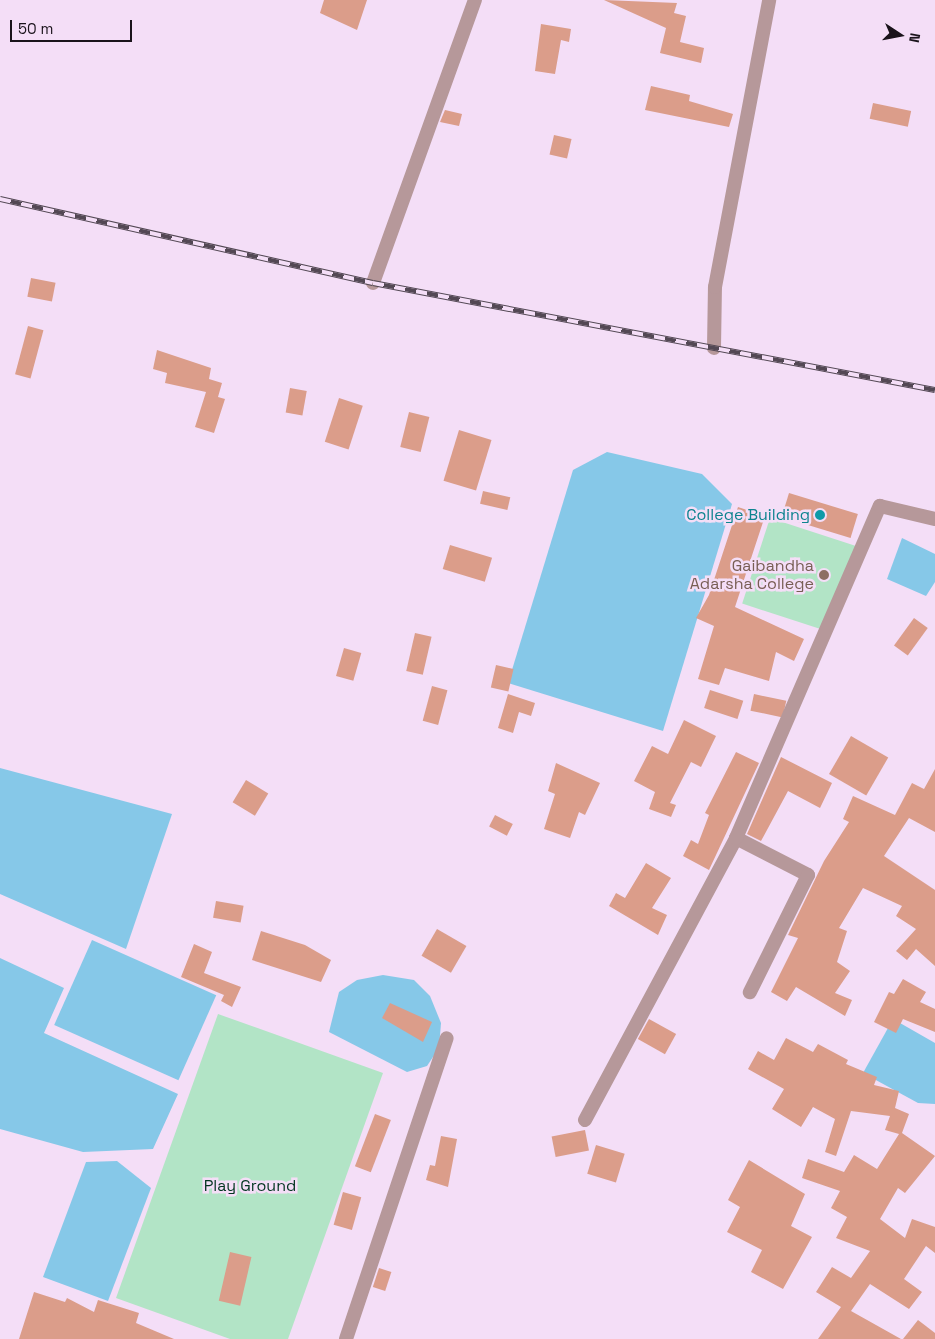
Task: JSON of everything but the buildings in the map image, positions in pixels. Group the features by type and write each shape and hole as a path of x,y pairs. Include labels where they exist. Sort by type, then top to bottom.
{"street":[{"path":"373,283 475,0"},
{"path":"714,348 716,287 769,0"},
{"path":"584,1120 736,838 880,506 935,519"},
{"path":"736,838 808,875 750,992"},
{"path":"346,1339 447,1038"}],"green space":[{"path":"770,518 857,546 830,632 742,604"},
{"name":"Play Ground","path":"218,1014 383,1073 288,1339 230,1339 116,1298"}],"water":[{"path":"607,452 702,474 732,504 663,731 508,683 573,470"},
{"path":"902,538 935,554 935,582 926,596 887,579"},
{"path":"0,768 172,814 126,949 0,894"},
{"path":"92,940 216,995 178,1080 54,1025"},
{"path":"0,958 64,988 44,1033 178,1094 153,1149 83,1152 0,1129"},
{"path":"383,975 414,980 430,996 441,1023 439,1048 427,1066 407,1072 329,1032 339,992 357,980"},
{"path":"893,1019 935,1043 935,1104 918,1103 863,1073"},
{"path":"117,1161 151,1188 108,1301 43,1277 86,1162"}],"railway":[{"path":"0,199 373,283 935,390"}],"place":[{"name":"College Building","path":"820,515"},
{"name":"Gaibandha Adarsha College","path":"824,575"}]}
